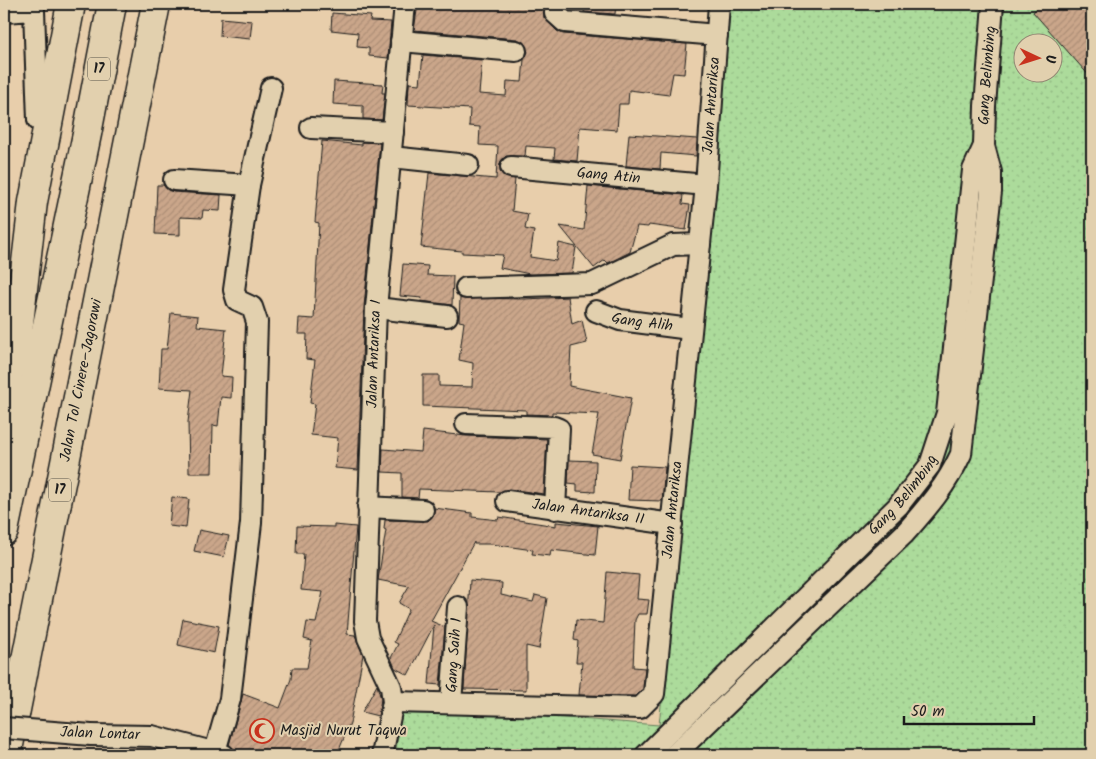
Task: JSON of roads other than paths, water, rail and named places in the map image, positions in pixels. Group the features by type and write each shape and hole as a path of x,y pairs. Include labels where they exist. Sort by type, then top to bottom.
{"highway":[{"path":"4,453 33,202 71,4"},
{"name":"17","path":"4,531 87,134 112,4"},
{"name":"Jalan Tol Cinere–Jagorawi","path":"7,755 114,225 156,4"},
{"path":"114,225 175,4"}],"street":[{"name":"Jalan Antariksa I","path":"393,702 391,687 368,638 365,621 376,308 405,4"},
{"path":"556,4 555,13 565,22 717,34"},
{"name":"Jalan Antariksa","path":"393,702 640,708 654,694 706,185 719,4"},
{"name":"Gang Belimbing","path":"674,755 905,533 930,505 950,478 961,454 991,192 991,172 984,146 985,106 993,4"},
{"path":"4,12 34,10 38,120"},
{"path":"401,41 516,51"},
{"path":"218,754 230,699 251,523 257,322 252,307 237,300 234,290 249,184 271,88"},
{"path":"311,128 393,132"},
{"name":"Gang Belimbing","path":"646,755 898,506 930,465 947,413 973,170 984,146"},
{"path":"391,158 468,165"},
{"name":"Gang Atin","path":"511,167 706,185"},
{"path":"174,180 249,184"},
{"path":"466,288 592,284 673,245 700,244"},
{"path":"376,308 448,316"},
{"name":"Gang Alih","path":"596,311 620,320 690,329"},
{"path":"466,424 554,427 559,429 555,509"},
{"path":"930,465 950,478"},
{"name":"Jalan Antariksa II","path":"507,501 672,524"},
{"path":"368,507 423,510"},
{"name":"Gang Saih 1","path":"451,703 458,607"},
{"path":"382,755 393,702"},
{"name":"Jalan Lontar","path":"4,728 90,735 152,736 218,754"}],"place":[{"name":"Masjid Nurut Taqwa","path":"262,731"}]}
